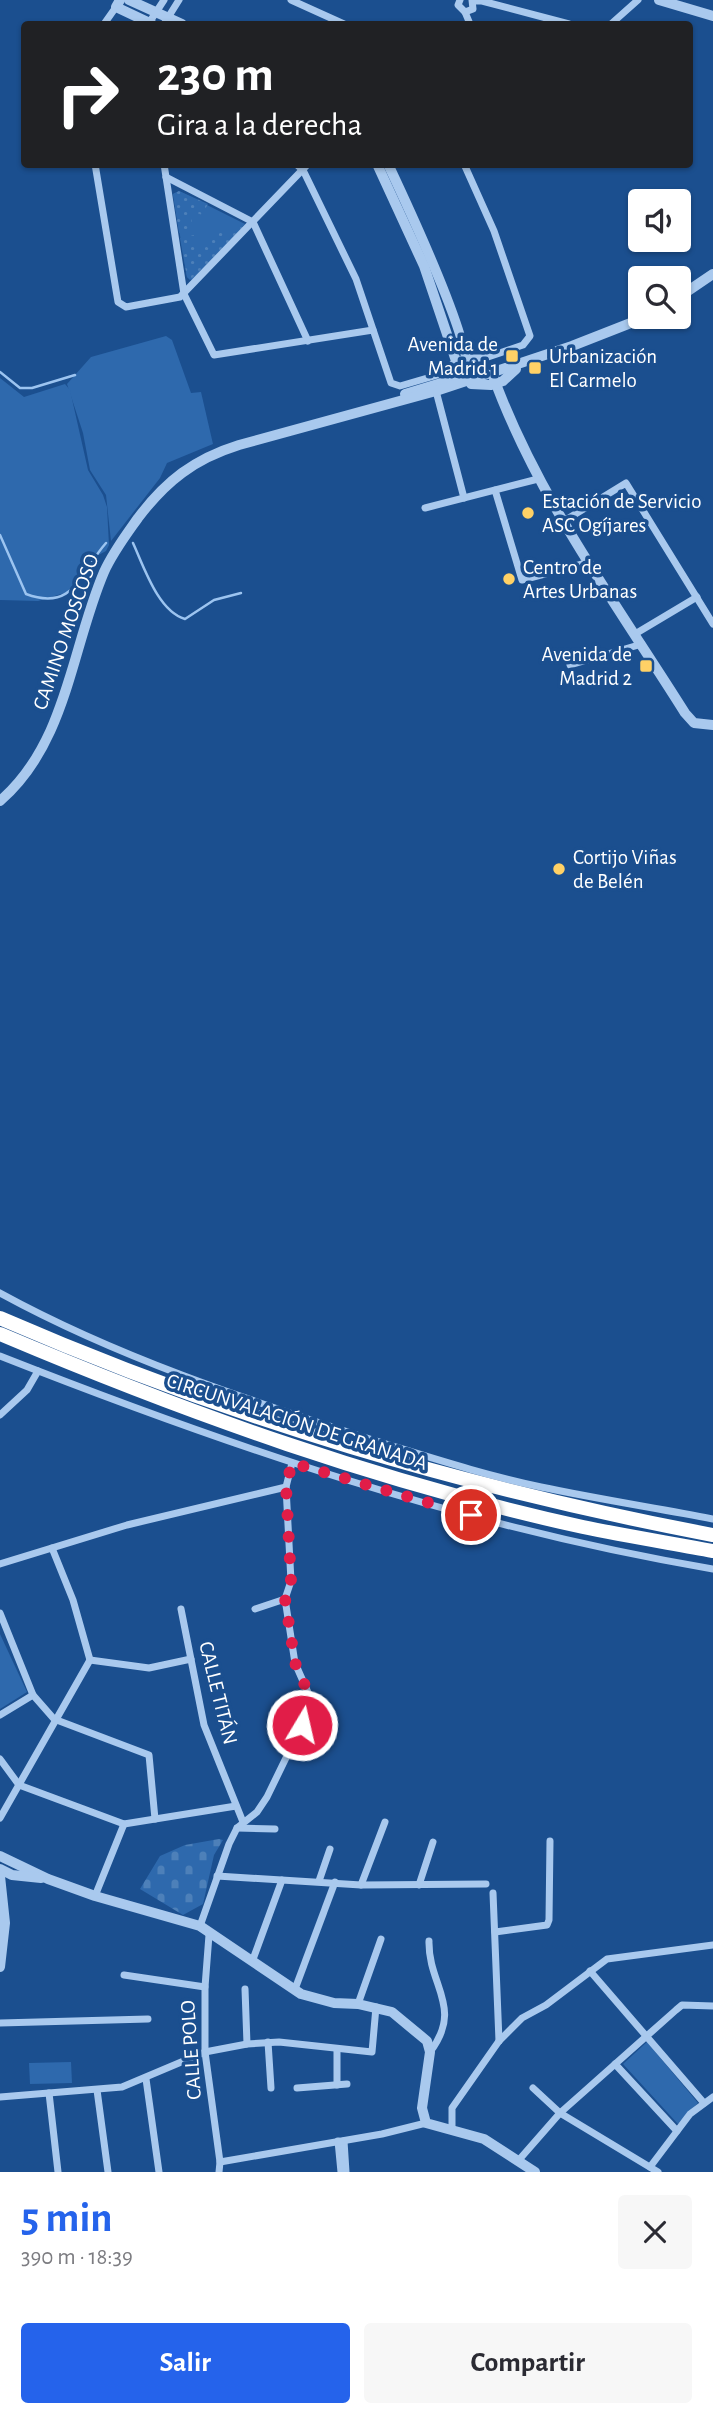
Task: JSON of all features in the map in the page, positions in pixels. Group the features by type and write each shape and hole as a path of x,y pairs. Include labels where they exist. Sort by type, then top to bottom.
{"highway":[{"path":"0,1310 24,1328"},
{"name":"CIRCUNVALACIÓN DE GRANADA","path":"0,1318 203,1400 308,1436 504,1492 713,1535"},
{"name":"CIRCUNVALACIÓN DE GRANADA","path":"0,1334 211,1418 397,1479 584,1527 713,1551"},
{"path":"0,1342 33,1355 58,1358"}],"street":[{"path":"129,0 156,12 166,21 179,0"},
{"path":"152,21 164,0"},
{"path":"291,0 337,21"},
{"path":"460,0 458,5 469,21"},
{"path":"614,21 638,0"},
{"path":"659,0 713,16"},
{"path":"465,12 473,9 473,1 482,1 557,21"},
{"path":"106,21 118,3 146,21"},
{"path":"541,21 545,18"},
{"path":"95,168 120,306 180,297 305,168"},
{"path":"165,168 184,294 214,355 373,330"},
{"path":"306,168 355,279 391,383 395,386 441,374 461,359 485,358 523,345 530,336 494,231 466,168"},
{"path":"379,168 424,266 461,359 473,375 428,390 421,396"},
{"path":"390,168 432,260 461,359"},
{"path":"166,177 253,222 307,341"},
{"path":"168,194 174,188 182,187"},
{"path":"691,289 713,274"},
{"name":"CAMINO MOSCOSO","path":"0,801 38,759 51,732 105,570 118,546 162,489 184,468 215,452 368,408 584,341 628,324"},
{"name":"CAMINO MOSCOSO","path":"368,408 421,396 473,375 494,378 529,358"},
{"path":"436,391 443,393 494,378 538,479 564,521 685,713 694,723 712,727"},
{"path":"436,391 464,498"},
{"path":"425,508 538,479"},
{"path":"564,521 626,483 713,624"},
{"path":"495,490 522,580 590,562"},
{"path":"635,634 697,597"},
{"path":"570,665 642,644"},
{"path":"0,1293 36,1312 164,1367 292,1415 426,1457 542,1487 713,1519"},
{"path":"0,1356 292,1463 506,1524 713,1569"},
{"path":"0,1415 27,1391 38,1371"},
{"path":"200,1926 217,1876 240,1825 257,1812 267,1797 302,1725 310,1697 295,1663 285,1599 291,1581 286,1486 292,1463"},
{"path":"0,1563 106,1532 286,1486"},
{"path":"0,1818 90,1660 73,1600 52,1548"},
{"path":"255,1609 285,1599"},
{"name":"CALLE TITÁN","path":"181,1609 204,1725 236,1806 240,1825"},
{"path":"0,1613 2,1627 33,1695 54,1719 149,1755 155,1819"},
{"path":"90,1660 149,1668 191,1659"},
{"path":"0,1715 33,1695"},
{"path":"0,1759 19,1785 124,1824 236,1806"},
{"path":"361,1885 386,1822"},
{"path":"95,1896 124,1824"},
{"path":"240,1825 275,1829"},
{"path":"495,1932 547,1925 550,1841"},
{"path":"419,1885 433,1842"},
{"path":"319,1881 330,1849"},
{"path":"1,1863 95,1896 200,1926 209,1935 295,1989 334,2003 358,2004 392,2012 427,2040 430,2053 422,2108 426,2123"},
{"path":"0,1876 5,1923 0,1966"},
{"path":"217,1876 361,1885 486,1884"},
{"path":"252,1962 282,1880"},
{"path":"295,1989 335,1882"},
{"path":"493,1893 499,2041"},
{"name":"CALLE POLO","path":"209,1935 205,1987 205,2052 220,2162 219,2172"},
{"path":"358,2004 381,1939"},
{"path":"429,1941 428,1954 446,2011 440,2039 430,2053"},
{"path":"452,2129 452,2108 499,2041 522,2018 546,2005 607,1959 713,1945"},
{"path":"590,1971 704,2103"},
{"path":"124,1975 205,1987"},
{"path":"245,1989 247,2044"},
{"path":"518,2161 561,2113 682,2005 713,2006"},
{"path":"0,2097 97,2090 146,2079 205,2052 247,2044 268,2042 372,2052 376,2007"},
{"path":"0,2024 148,2019"},
{"path":"268,2042 271,2088"},
{"path":"337,2050 337,2085"},
{"path":"615,2064 677,2132"},
{"path":"146,2079 159,2172"},
{"path":"297,2088 347,2084"},
{"path":"533,2088 561,2113 658,2172"},
{"path":"97,2090 108,2172"},
{"path":"49,2094 58,2172"},
{"path":"650,2167 690,2114 713,2097"},
{"path":"220,2162 426,2123 484,2139 535,2172"},
{"path":"341,2141 341,2172"},
{"path":"341,2141 346,2172"}],"green space":[{"path":"179,191 245,224 192,280 187,277 173,194"},
{"path":"179,191 208,204 202,215 190,210 193,231 179,233 173,194"},
{"path":"243,227 219,252 209,242 220,231"},
{"path":"194,235 197,254 206,246 216,255 190,280 187,277 180,238"},
{"path":"166,336 172,340 191,393 201,392 213,444 167,463 160,478 111,541 106,495 90,470 83,433 67,384 91,357"},
{"path":"0,378 24,397 65,384 70,390 88,470 107,507 109,545 106,551 87,561 71,591 38,601 0,600"},
{"path":"0,1634 27,1692 0,1709"},
{"path":"223,1840 214,1855 203,1904 183,1915 140,1889 160,1856 185,1845"},
{"path":"647,2042 698,2103 678,2124 623,2064"},
{"path":"71,2062 72,2083 30,2084 29,2063"}],"waterway":[{"path":"0,372 20,388 32,388 75,375"},
{"path":"0,535 26,594 42,598 56,598 75,586 106,543"},
{"path":"133,543 160,598 175,614 185,619 214,600 241,593"}],"place":[{"name":"Avenida de Madrid 1","path":"512,356"},
{"name":"Urbanización El Carmelo","path":"535,368"},
{"name":"Estación de Servicio ASC Ogíjares","path":"528,513"},
{"name":"Centro de Artes Urbanas","path":"509,579"},
{"name":"Avenida de Madrid 2","path":"646,666"},
{"name":"Cortijo Viñas de Belén","path":"559,869"}],"route":[{"path":"302,1725 310,1697 295,1663 285,1599 291,1581 286,1486 292,1463 471,1515"}]}
